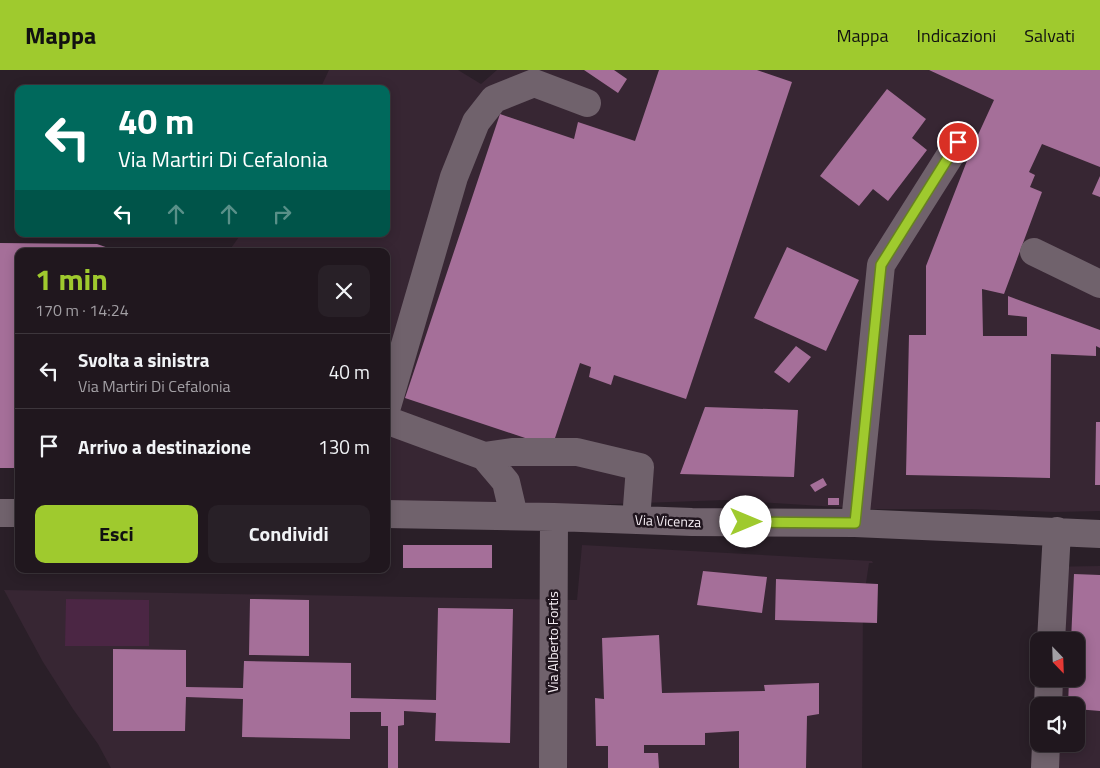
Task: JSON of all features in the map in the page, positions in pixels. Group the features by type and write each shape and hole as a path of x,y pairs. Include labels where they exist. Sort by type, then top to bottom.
{"street":[{"path":"390,396 454,177 476,122 494,99 534,82 587,104"},
{"path":"855,523 881,265 958,142"},
{"path":"1034,252 1100,284"},
{"path":"390,421 484,456 512,452 578,452 640,467 636,520"},
{"path":"484,456 506,482 514,516"},
{"path":"0,513 15,513"},
{"name":"Via Vicenza","path":"390,514 692,522 855,523 1100,534"},
{"name":"Via Alberto Fortis","path":"553,768 554,517"},
{"path":"1051,632 1057,531"},
{"path":"1045,768 1046,752"}],"shaded area":[{"path":"329,70 458,70 481,84 497,70 1100,70 1100,511 869,509 726,500 390,512 390,248 231,248 239,237 390,237 390,85 322,85"},
{"path":"582,545 872,561 873,563 869,563 863,603 862,768 111,768 98,744 43,662 4,590 577,600"},
{"path":"1100,566 1100,768 1039,768 1040,752 1085,752 1085,697 1041,697 1042,688 1085,688 1085,632 1044,632 1043,567"},
{"path":"66,599 149,600 149,646 65,646"}],"building":[{"path":"584,70 614,70 627,79 618,93"},
{"path":"659,70 757,70 792,82 686,399 614,375 611,385 589,377 591,367 580,363 552,447 405,398 500,114 574,139 578,122 635,141"},
{"path":"929,70 1100,70 1100,167 1042,144 1029,172 1035,175 1030,187 1042,192 1004,294 982,289 983,336 1027,336 1027,317 1008,315 1008,296 1100,330 1100,348 1096,346 1096,356 1051,354 1050,478 906,475 909,335 926,335 926,266 972,148 994,100"},
{"path":"887,89 926,119 912,138 927,150 888,201 873,189 859,206 820,176"},
{"path":"1100,176 1100,197 1092,194"},
{"path":"0,243 97,244 108,248 15,248 15,468 0,468"},
{"path":"787,247 859,280 826,351 754,318"},
{"path":"796,346 811,357 789,383 774,372"},
{"path":"705,407 798,410 794,477 680,474"},
{"path":"1096,422 1100,422 1100,485 1095,485"},
{"path":"823,478 827,485 815,492 810,485"},
{"path":"828,498 839,498 839,505 828,505"},
{"path":"403,545 492,545 492,568 403,568"},
{"path":"703,571 767,577 762,613 697,605"},
{"path":"1074,574 1100,575 1100,711 1085,710 1085,697 1068,697 1069,688 1085,688 1085,632 1071,632"},
{"path":"776,579 878,584 877,623 775,620"},
{"path":"250,599 309,600 309,656 249,655"},
{"path":"438,608 513,609 510,743 435,741 436,713 404,711 404,725 398,726 398,768 388,768 388,726 381,726 381,712 350,712 350,739 242,737 243,699 186,697 185,731 113,731 113,649 186,650 186,687 243,688 244,661 351,663 351,698 436,700"},
{"path":"659,635 662,693 765,691 764,685 819,683 819,714 807,716 806,768 739,768 739,731 705,733 705,745 644,745 644,753 658,753 659,768 608,768 608,746 596,746 595,698 604,699 602,638"}],"route":[{"path":"746,522 855,523 881,265 958,142"}]}
